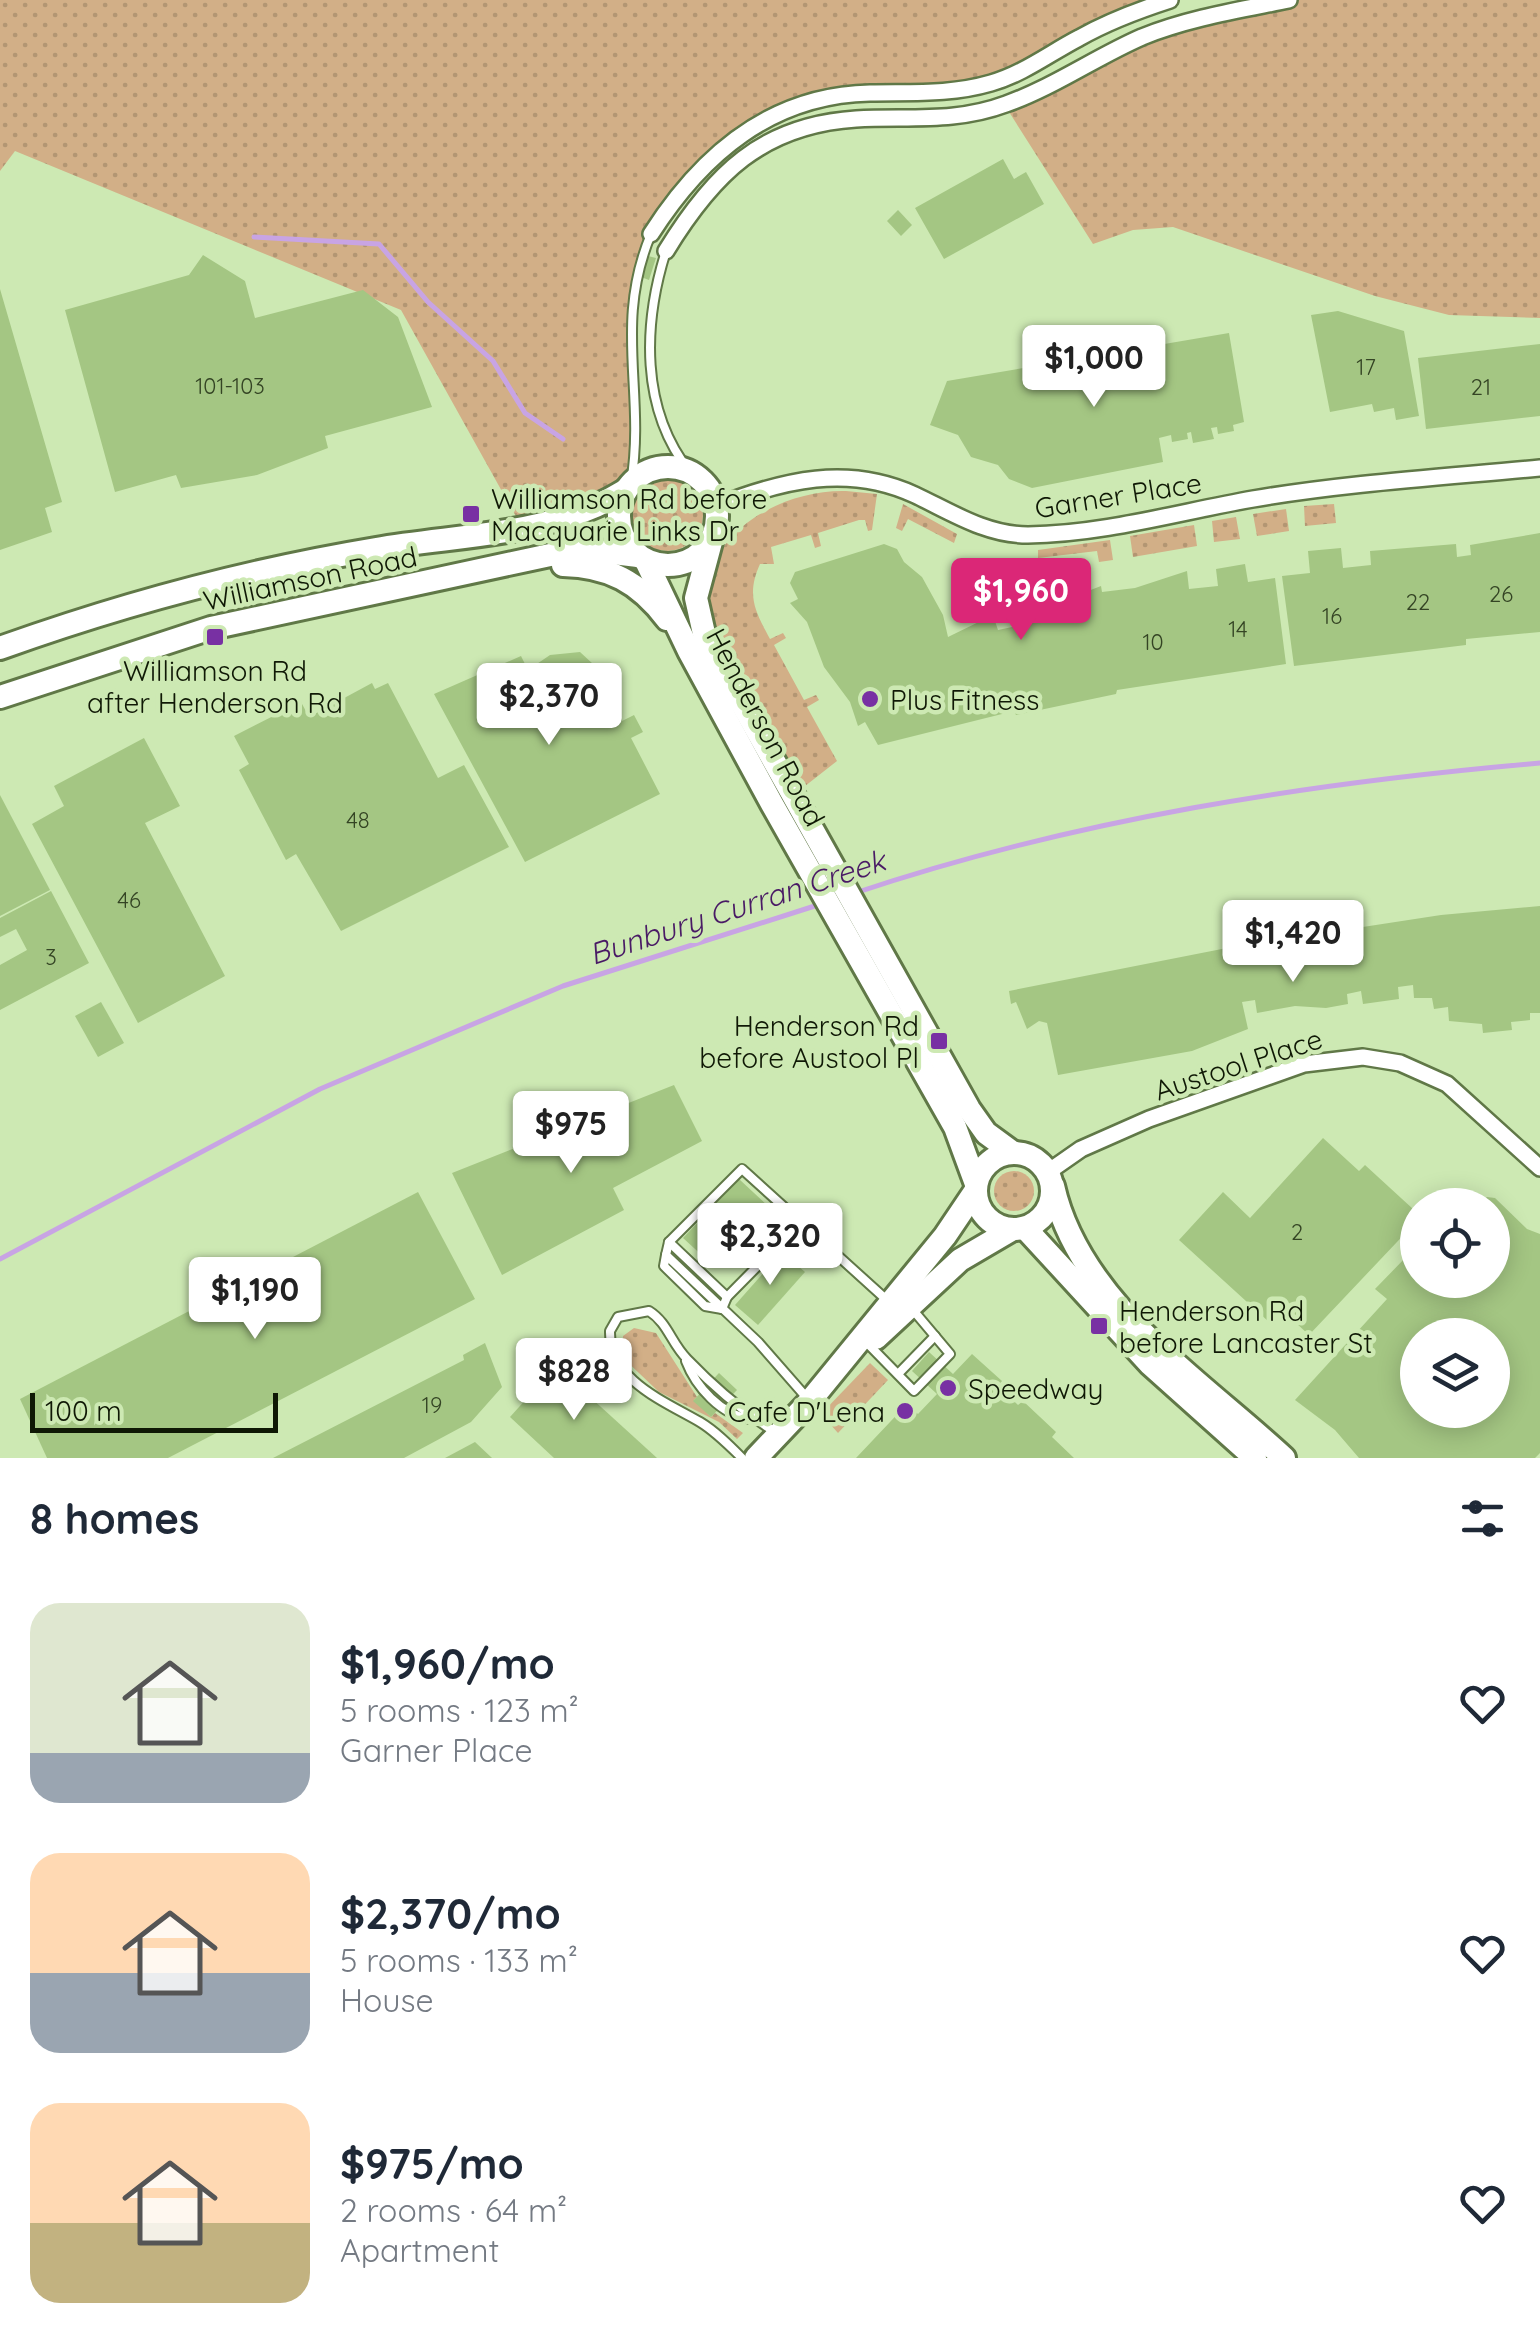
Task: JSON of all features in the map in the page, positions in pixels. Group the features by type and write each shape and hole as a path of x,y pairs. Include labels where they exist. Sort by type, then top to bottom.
{"main road":[{"path":"663,467 690,472 704,482 717,506 711,542 682,564 642,558 620,526 628,487 663,467"},
{"name":"Williamson Road","path":"0,648 183,593 374,549 553,523 584,514 628,487"},
{"name":"Henderson Road","path":"711,542 696,598 700,628 782,801"},
{"name":"Williamson Road","path":"0,697 212,628 572,552 642,558"},
{"name":"Henderson Road","path":"642,558 689,651 782,801 886,987 955,1127 976,1187"},
{"path":"458,577 545,566 607,570 641,589 689,651"},
{"name":"Henderson Road","path":"886,987 976,1120 1012,1152"},
{"path":"810,1400 869,1345 900,1308 956,1223 991,1160 1012,1152 1033,1157 1050,1179 1071,1244 1100,1286 1203,1389 1284,1458"},
{"path":"756,1458 900,1308 978,1246 1046,1212 1050,1179"},
{"path":"976,1187 986,1217 1019,1228 1150,1364 1255,1458"}],"street":[{"path":"651,234 672,201 711,157 767,118 824,96 912,94 993,83 1084,35 1170,0"},
{"path":"666,251 714,183 735,163 788,134 856,119 943,120 974,114 1042,89 1142,37 1186,21 1289,0"},
{"name":"Garner Place","path":"717,506 797,480 857,477 888,484 982,527 1030,534 1104,527 1254,499 1540,468"},
{"name":"Austool Place","path":"1050,1179 1080,1149 1149,1119 1304,1064 1352,1057 1400,1063 1447,1084 1540,1168"}],"lane":[{"path":"628,487 639,429 628,340 631,298 651,234"},
{"path":"666,251 652,301 653,388 667,439 690,472"},
{"path":"810,1400 666,1255 670,1242 742,1169 936,1336 950,1354 914,1391 869,1345"},
{"path":"722,1308 728,1297 801,1222"},
{"path":"670,1242 728,1297"},
{"path":"742,1458 704,1424 641,1388 616,1361 610,1331 618,1318 649,1310 662,1319 683,1356 754,1419 778,1434"},
{"path":"898,1374 936,1336"}],"shaded area":[{"path":"0,0 1172,0 1004,78 826,96 737,135 651,234 631,298 628,340 636,403 631,483 523,529 401,310 15,151 0,171"},
{"path":"1288,0 1540,0 1540,318 1449,315 1375,296 1173,227 1133,230 1093,244 1004,104 1124,47"},
{"path":"667,479 693,489 703,515 693,541 667,551 641,541 631,515 641,489"},
{"path":"846,491 877,494 872,530 868,531 865,520 859,520 818,533 821,546 815,548 811,535 771,547 774,564 760,564 754,585 757,611 770,639 783,633 786,638 774,645 804,700 816,695 819,700 807,707 837,761 800,790 716,639 706,597 711,570 742,527 791,500"},
{"path":"903,504 957,534 954,543 908,519 902,531 896,528"},
{"path":"1334,504 1336,523 1305,526 1304,506"},
{"path":"1286,509 1289,531 1257,536 1253,514"},
{"path":"1236,517 1240,539 1214,542 1212,521"},
{"path":"1194,525 1197,546 1133,557 1130,536"},
{"path":"1110,540 1113,560 1099,562 1097,551 1038,558 1038,550"},
{"path":"1014,1171 1028,1177 1034,1191 1028,1205 1014,1211 1000,1205 994,1191 1000,1177"},
{"path":"634,1328 656,1333 697,1397 694,1400 711,1417 715,1413 743,1433 737,1439 719,1422 659,1392 622,1357 623,1336"},
{"path":"870,1363 888,1380 838,1433 821,1414"}],"building":[{"path":"1003,159 1014,179 1026,172 1044,204 944,259 915,208"},
{"path":"898,210 912,225 901,236 887,221"},
{"path":"203,255 245,281 255,318 363,290 398,317 432,407 325,436 328,448 257,475 181,488 176,475 115,492 65,310 189,275"},
{"path":"648,256 656,258 649,280 641,277"},
{"path":"0,289 62,502 45,508 52,532 0,550"},
{"path":"1338,311 1404,331 1419,416 1396,420 1394,408 1374,412 1372,404 1330,412 1311,315"},
{"path":"1229,333 1244,422 1233,425 1234,431 1218,434 1217,427 1211,428 1214,439 1193,443 1191,432 1187,433 1188,439 1172,442 1171,435 1159,438 1163,462 1032,488 1009,479 998,465 971,457 958,435 930,425 947,381"},
{"path":"1540,344 1540,416 1426,429 1418,358"},
{"path":"1540,533 1540,632 1466,639 1466,645 1294,666 1282,576 1310,573 1308,551 1341,548 1343,568 1371,565 1370,551 1456,544 1457,557 1471,555 1470,545"},
{"path":"884,544 897,549 904,562 922,577 943,615 948,637 993,615 998,630 1021,625 1020,620 1039,610 1101,586 1102,592 1135,588 1187,571 1189,589 1218,586 1216,569 1245,564 1248,582 1275,578 1286,664 1117,690 1116,694 1016,715 1014,711 878,745 865,722 858,726 850,702 824,667 807,622 790,603 798,599 790,583 795,572"},
{"path":"580,652 593,664 622,721 634,715 643,732 631,738 660,794 525,862 434,694 521,656 528,670 550,655"},
{"path":"372,683 375,689 388,683 438,778 464,765 509,847 341,931 296,854 286,860 239,770 249,764 234,736 301,702 309,717"},
{"path":"144,738 180,806 145,823 225,976 138,1023 32,824 64,806 54,786"},
{"path":"0,795 50,890 0,916"},
{"path":"51,891 89,963 0,1010 0,965 27,950 16,929 0,937 0,918"},
{"path":"1540,906 1540,1013 1530,1013 1530,1020 1511,1022 1512,1030 1483,1033 1482,1024 1449,1021 1448,1007 1434,1009 1432,998 1414,998 1413,985 1398,987 1399,999 1363,1004 1361,991 1347,994 1348,1004 1326,1008 1295,1006 1257,1013 1255,1000 1242,1002 1248,1029 1192,1051 1058,1075 1047,1023 1039,1021 1027,1029 1016,1002 1011,1004 1009,991 1232,947 1441,915"},
{"path":"101,1002 124,1043 98,1057 75,1016"},
{"path":"674,1085 702,1141 613,1188 624,1210 502,1275 452,1173"},
{"path":"1323,1138 1359,1171 1365,1165 1400,1197 1400,1239 1309,1335 1281,1309 1269,1322 1179,1240 1223,1192 1250,1218"},
{"path":"739,1179 769,1207 719,1261 711,1254 706,1259 683,1238"},
{"path":"418,1192 475,1299 168,1458 47,1458 20,1399"},
{"path":"1510,1213 1527,1229 1540,1234 1540,1453 1535,1458 1359,1458 1335,1430 1295,1400 1387,1299 1375,1289 1400,1263 1400,1298 1510,1298"},
{"path":"782,1252 805,1272 758,1325 735,1305"},
{"path":"485,1343 502,1387 471,1422 404,1458 273,1458 464,1360 463,1355"},
{"path":"929,1352 953,1374 972,1354 1002,1381 998,1386 1018,1405 1023,1401 1056,1432 1052,1437 1074,1458 856,1458 907,1404 918,1414 937,1394 912,1371"},
{"path":"556,1366 657,1458 554,1458 510,1417"},
{"path":"719,1373 737,1390 711,1417 693,1401"},
{"path":"475,1442 492,1458 445,1458"}],"waterway":[{"path":"254,237 379,244 428,302 493,361 525,413 563,439"},
{"name":"Bunbury Curran Creek","path":"855,893 1023,844 1194,808 1367,781 1540,763"},
{"name":"Bunbury Curran Creek","path":"0,1259 320,1089 563,986 821,904"}],"place":[{"name":"Williamson Rd before Macquarie Links Dr","path":"471,514"},
{"name":"Williamson Rd after Henderson Rd","path":"215,637"},
{"name":"Plus Fitness","path":"870,699"},
{"name":"Henderson Rd before Austool Pl","path":"939,1041"},
{"name":"Henderson Rd before Lancaster St","path":"1099,1326"},
{"name":"Speedway","path":"948,1388"},
{"name":"Cafe D'Lena","path":"905,1411"}]}
